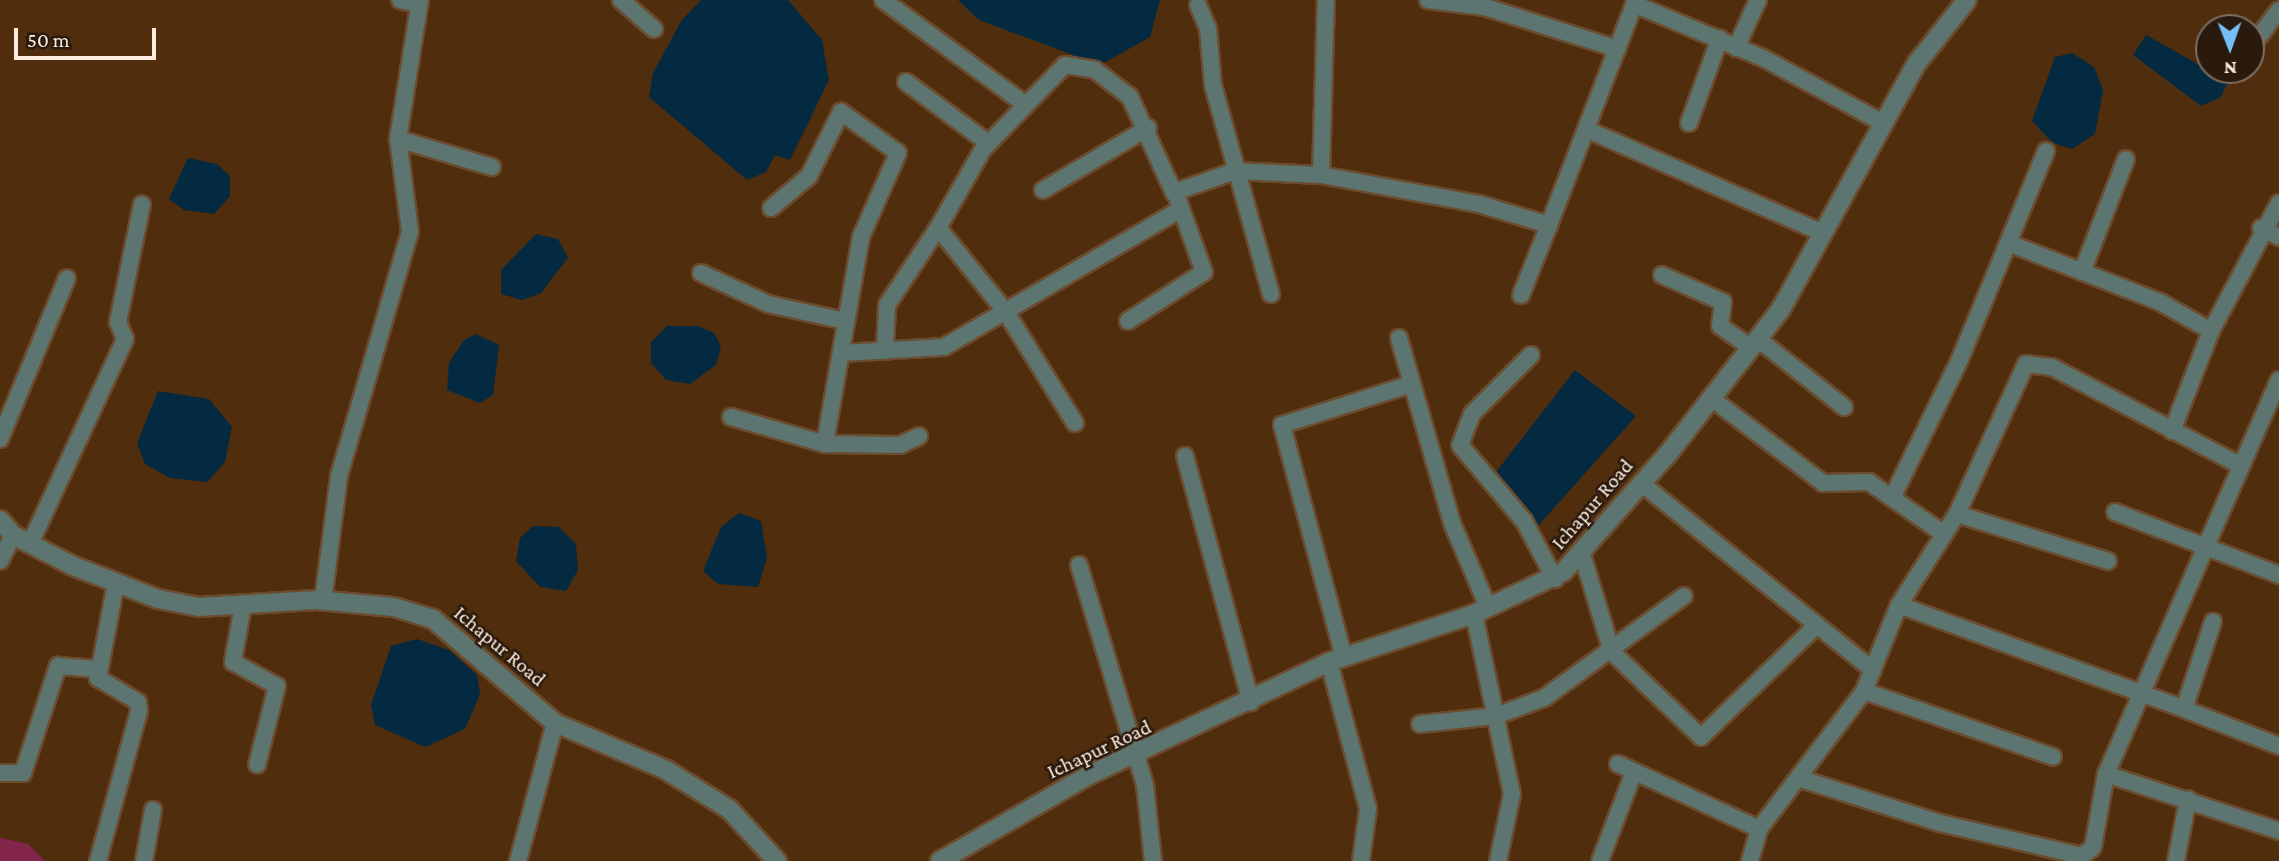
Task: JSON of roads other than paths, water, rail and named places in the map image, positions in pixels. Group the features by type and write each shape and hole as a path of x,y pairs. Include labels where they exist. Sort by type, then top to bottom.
{"street":[{"path":"323,601 339,475 410,231 398,139 420,2 400,0"},
{"path":"621,0 654,29"},
{"path":"883,0 1026,105"},
{"path":"1321,175 1326,0"},
{"path":"1427,0 1485,7 1618,49"},
{"path":"1736,48 1758,0"},
{"name":"Ichapur Road","path":"940,861 1135,755 1336,660 1481,610 1555,579 1583,554 1782,309 1820,232 1917,63 1967,0"},
{"path":"1521,295 1588,130 1635,2 1720,38 1883,123"},
{"path":"1198,5 1208,28 1213,85 1271,294"},
{"path":"2265,28 2279,10"},
{"path":"1689,124 1720,38"},
{"path":"885,351 887,305 938,228 988,143 1065,65 1095,71 1130,97 1148,128 1204,272 1128,321"},
{"path":"906,82 988,143"},
{"path":"771,208 809,176 841,112 898,153 861,237 825,444"},
{"path":"1043,190 1148,128"},
{"path":"1588,130 1820,232"},
{"path":"398,139 492,167"},
{"path":"1892,498 2011,244 2046,151"},
{"path":"2082,272 2126,159"},
{"path":"1174,193 1236,171 1321,175 1479,204 1549,225"},
{"path":"2172,431 2211,331 2261,228 2279,203"},
{"path":"0,561 22,540 125,339 118,322 142,204"},
{"path":"842,353 944,347 1179,211"},
{"path":"938,228 1006,312 1075,423"},
{"path":"2261,228 2279,237"},
{"path":"2011,244 2160,302 2211,331"},
{"path":"701,273 768,304 845,321"},
{"path":"1662,275 1723,302 1720,326 1754,343 1844,407"},
{"path":"0,439 66,278"},
{"path":"1399,338 1452,523 1481,610 1496,716 1513,794 1497,861"},
{"path":"1531,355 1472,414 1460,445 1524,521 1555,579"},
{"path":"1750,861 1759,829 1801,779 1864,691 1899,606 1957,514 2026,364 2052,367 2241,466"},
{"path":"1801,779 1940,823 2082,856 2092,848 2106,774 2138,692 2205,550 2279,380"},
{"path":"1361,861 1368,809 1282,425 1411,384"},
{"path":"1712,398 1823,484 1857,478 1892,498 1944,534"},
{"path":"731,417 825,444 900,445 919,436"},
{"path":"1185,456 1251,702"},
{"path":"1641,483 1873,670"},
{"path":"2115,512 2205,550 2279,575"},
{"path":"1957,514 2108,561"},
{"name":"Ichapur Road","path":"0,520 22,540 116,583 181,604 243,605 323,601 394,607 448,627 555,723 666,770 729,809 777,861"},
{"path":"1583,554 1612,652 1701,737 1817,625"},
{"path":"1079,565 1135,755 1153,861"},
{"path":"98,861 139,712 138,702 101,683 97,669 116,583"},
{"path":"1420,724 1496,716 1544,698 1612,652 1684,596"},
{"path":"243,605 233,662 277,686 257,765"},
{"path":"1899,606 2279,746"},
{"path":"2184,709 2213,622"},
{"path":"0,773 23,774 58,666 97,669"},
{"path":"1864,691 2053,757"},
{"path":"518,861 555,723"},
{"path":"1618,764 1759,829"},
{"path":"1600,861 1634,772"},
{"path":"2106,774 2279,831"},
{"path":"2176,861 2188,799"},
{"path":"144,861 153,810"}],"water":[{"path":"701,0 788,0 822,40 829,80 790,160 775,155 766,172 747,180 649,97 653,73 682,20"},
{"path":"958,0 1160,0 1150,37 1100,65 979,20"},
{"path":"2146,35 2195,62 2195,84 2227,84 2221,97 2201,106 2133,55"},
{"path":"2072,53 2094,67 2103,90 2095,134 2072,149 2053,143 2032,121 2055,57"},
{"path":"188,158 217,164 230,176 230,196 214,214 184,210 169,199"},
{"path":"536,234 558,239 568,258 541,293 522,300 501,294 501,270"},
{"path":"667,326 698,326 714,333 721,346 716,365 690,384 666,380 651,363 651,342"},
{"path":"476,334 499,345 493,395 480,403 447,390 449,363 464,340"},
{"path":"1575,370 1636,416 1538,526 1493,476"},
{"path":"158,391 209,399 232,427 225,462 207,482 170,478 145,464 137,443"},
{"path":"739,513 761,521 767,558 758,587 718,584 703,571 721,527"},
{"path":"533,526 559,527 576,544 578,570 566,591 540,587 516,561 520,538"},
{"path":"417,639 449,650 477,675 480,694 465,729 425,747 375,725 371,705 391,646"}]}
